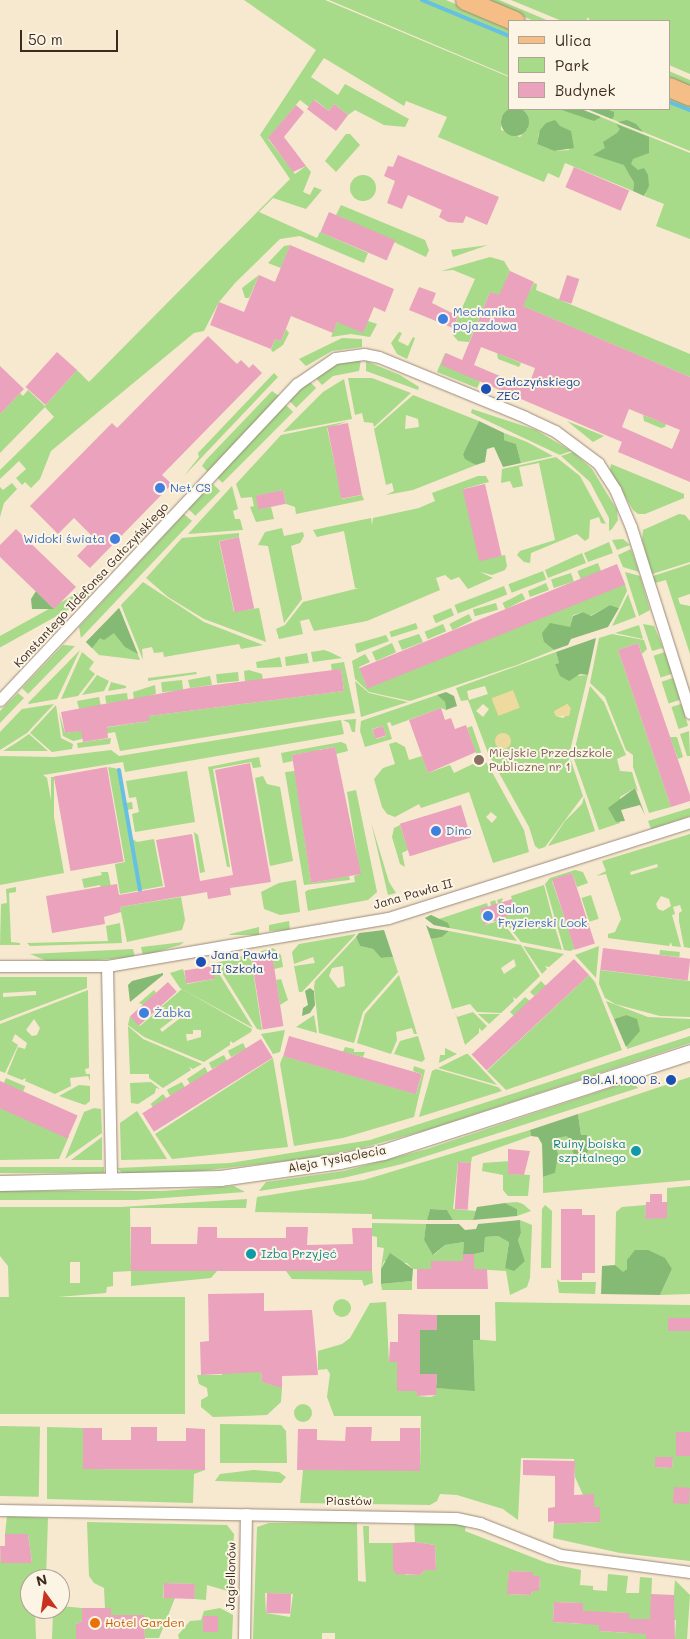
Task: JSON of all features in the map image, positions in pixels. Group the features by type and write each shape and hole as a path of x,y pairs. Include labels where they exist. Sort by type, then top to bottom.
{"main road":[{"path":"465,0 513,20"},
{"path":"670,87 690,96"}],"street":[{"name":"Konstantego Ildefonsa Gałczyńskiego","path":"1,698 302,379 335,358 364,354 379,357 525,417 555,432 598,463 615,488 631,526 690,714"},
{"name":"Jana Pawła II","path":"0,966 107,966 401,915 690,822"},
{"path":"107,966 112,1182"},
{"name":"Aleja Tysiąclecia","path":"0,1183 112,1182 220,1178 382,1152 690,1052"},
{"name":"Piastów","path":"0,1510 456,1518 480,1523 561,1556 690,1572"},
{"name":"Jagiellonów","path":"244,1639 246,1514"}],"green space":[{"path":"244,0 325,0 508,77 508,110 583,110 690,153 690,239 656,226 664,204 644,196 646,194 630,177 634,183 633,191 565,163 559,178 548,173 544,182 438,137 447,117 406,101 404,106 324,58 311,77 338,95 345,84 409,119 405,127 384,125 355,110 348,115 334,104 329,111 315,100 309,107 300,100 268,139 295,174 306,166 311,172 303,192 310,195 314,187 322,190 306,209 273,198 259,212 317,238 320,232 368,253 364,263 300,236 280,239 235,283 219,302 204,331 194,333 51,451 40,479 31,488 25,482 22,485 16,478 26,469 19,461 0,479 0,470 54,417 45,407 0,453 0,414 20,393 23,396 28,390 45,406 77,370 89,382 290,179 260,135 316,50","holes":["501,117 528,128 520,137 501,130","539,133 570,150 554,151 537,144"]},
{"path":"329,0 446,0 508,27 508,76"},
{"path":"484,0 499,0 547,20 532,20"},
{"path":"511,0 690,0 690,74 670,65 670,20 590,20 588,17 586,20 560,20"},
{"path":"670,71 690,80 690,87 670,78"},
{"path":"670,94 690,103 690,151 589,110 670,110"},
{"path":"508,110 522,110 528,117 528,127 520,135 510,135 502,127 502,117"},
{"path":"562,110 584,110 601,117 594,121"},
{"path":"590,110 609,110 614,112 612,119"},
{"path":"555,120 560,126 571,131 574,148 554,151 537,144 540,130 546,123"},
{"path":"627,120 636,124 643,132 618,122"},
{"path":"616,124 649,137 649,153 633,159 631,164 638,170 644,168 648,175 649,186 644,196 633,191 634,183 624,165 593,155 605,148 603,142 620,129"},
{"path":"346,134 350,134 360,145 336,172 325,161"},
{"path":"363,175 372,179 376,188 372,197 363,201 354,197 350,188 354,179"},
{"path":"341,205 425,240 429,250 426,257 336,215"},
{"path":"290,245 281,268 268,263 284,246"},
{"path":"488,245 453,257 451,250"},
{"path":"490,257 504,261 510,271 506,280 530,291 534,283 537,284 536,290 690,354 690,377 490,292 469,342 458,341 452,334 453,328 475,279 453,270 441,271"},
{"path":"259,275 249,298 245,298 242,288"},
{"path":"368,321 377,324 370,337 351,334 331,337 337,322"},
{"path":"286,329 289,333 283,345 273,352 271,350 275,339 281,341"},
{"path":"399,332 402,333 398,341 408,346 413,337 415,338 407,359 397,354 391,343"},
{"path":"342,338 362,339 362,347 332,351 306,366 299,359"},
{"path":"445,353 480,382 477,388 437,372"},
{"path":"497,353 521,363 519,367 498,359"},
{"path":"361,360 359,371 333,376 322,385 314,376 340,362"},
{"path":"366,361 400,375 419,387 418,390 366,371"},
{"path":"274,373 278,377 184,476 199,457 198,453"},
{"path":"348,378 372,378 411,393 374,427 373,423 364,422 362,413 355,415"},
{"path":"344,379 352,419 283,432 323,392"},
{"path":"309,381 316,388 296,408 289,401"},
{"path":"272,391 279,396 208,472 202,466 206,460"},
{"path":"413,395 479,421 463,454 476,465 413,490 386,495 394,491 392,483 386,485 374,429","holes":["406,415 418,419 419,427 405,429"]},
{"path":"286,405 293,412 222,483 215,476"},
{"path":"472,409 536,430 571,451 560,455 471,413"},
{"path":"643,415 666,424 665,427 661,428 644,421"},
{"path":"349,421 327,428 342,499 362,495 364,500 296,514 295,507 286,504 283,490 256,496 259,509 271,507 274,519 256,522 250,507 254,506 252,497 241,498 236,484 281,435"},
{"path":"479,421 504,433 504,440 516,444 521,463 503,467 494,447 487,449 485,462 476,465 465,459 463,454"},
{"path":"567,421 604,436 593,442"},
{"path":"504,433 527,442 553,456 521,463 516,444 504,440"},
{"path":"573,452 592,469 617,510 618,520 609,531 609,518 590,482 561,456"},
{"path":"556,457 580,476 606,524 601,523 599,517 590,520 589,538 585,541 577,534 531,553 530,563 524,562 517,555 520,551 555,540 539,463 519,467 523,486 513,488 510,481 501,483 502,469"},
{"path":"611,464 684,494 684,498 645,514 638,514 633,510 610,470"},
{"path":"478,476 486,476 489,482 463,489 480,560 505,555 507,566 505,570 492,575 480,572 493,578 468,589 459,577 451,580 445,575 436,578 440,590 367,621 314,631 309,619 300,621 303,634 279,639 276,629 285,625 303,602 359,588 355,588 344,531 317,537 313,530 371,518 372,525 373,518 419,508 435,501 432,493"},
{"path":"12,483 17,489 4,503 0,517 0,487 3,490"},
{"path":"213,484 220,491 195,516 188,509"},
{"path":"232,486 238,509 233,511 235,519 240,519 243,530 188,534"},
{"path":"184,514 192,521 81,638 79,627"},
{"path":"679,514 685,515 690,521 690,562 652,574 642,540 643,530"},
{"path":"282,528 284,536 303,532 304,536 300,543 291,546 302,599 284,623 268,546 258,545 265,532"},
{"path":"239,533 239,537 219,541 234,612 259,608 266,642 204,619 168,597 146,578 182,538"},
{"path":"623,539 630,545 617,550 612,540"},
{"path":"609,542 613,553 588,562 584,553"},
{"path":"631,549 639,572 623,567 618,555"},
{"path":"582,553 586,563 548,578 545,570"},
{"path":"598,563 601,571 581,579 577,571"},
{"path":"690,564 690,594 678,598 680,604 690,606 690,654 666,580 655,583 653,576"},
{"path":"543,571 546,579 512,593 508,584"},
{"path":"625,572 640,576 650,610 639,616"},
{"path":"571,573 574,582 554,588 551,579"},
{"path":"143,582 204,622 263,645 241,649 239,644 164,657 163,652 154,653 152,647 142,649 143,660 121,605"},
{"path":"546,583 549,590 530,597 528,591"},
{"path":"625,584 627,591 619,608 610,605 590,616 583,612 573,615 570,627 544,642 554,650 517,665 410,701 369,692 355,679 352,661 365,654 370,662 359,667 367,687"},
{"path":"504,586 507,594 458,613 455,605"},
{"path":"85,589 90,598 0,648 0,636"},
{"path":"36,591 54,609 32,609 31,599"},
{"path":"522,593 525,599 506,609 502,603"},
{"path":"628,594 636,617 612,626"},
{"path":"496,603 498,610 475,616 473,610"},
{"path":"610,605 619,608 608,627 571,639 568,645 554,650 544,642 542,633 550,623 570,627 573,616 583,612 591,616"},
{"path":"119,608 140,660 99,655 86,642"},
{"path":"119,608 138,654 125,647 114,633 104,640 100,638 92,648 86,642"},
{"path":"451,608 454,615 436,623 433,616"},
{"path":"469,614 472,620 453,630 449,624"},
{"path":"416,623 418,629 391,637 389,632"},
{"path":"443,624 446,631 428,639 425,632"},
{"path":"643,624 654,626 663,648 652,651"},
{"path":"639,625 643,639 615,633"},
{"path":"419,634 423,642 402,650 398,641"},
{"path":"612,634 644,640 647,649 642,654 638,643 618,650 671,807 649,813 633,767 633,755 626,750 605,697 590,683 599,638"},
{"path":"386,635 389,641 357,653 355,644"},
{"path":"596,638 588,675 580,674 569,681 560,676 555,664 559,663 556,652"},
{"path":"392,643 396,652 376,661 372,652"},
{"path":"63,645 75,646 28,694 22,688"},
{"path":"80,650 57,699 29,704 28,703"},
{"path":"324,650 342,658 313,662 311,652"},
{"path":"82,652 94,662 89,669 95,674 78,696 61,699"},
{"path":"556,652 559,663 555,664 574,676 588,675 569,755 583,796 545,847 539,849 535,846 529,827 488,753 468,700 461,701 456,688","holes":["485,686 488,694 469,700 467,691","483,704 489,709 483,717 476,711","568,704 570,713 563,718 556,716 554,712"]},
{"path":"665,652 672,674 661,678 654,656"},
{"path":"307,653 309,663 286,666 285,657"},
{"path":"280,657 282,667 257,668 256,662"},
{"path":"344,662 355,713 120,751 115,732 104,734 103,728 149,721 149,716 344,691 341,669 332,671 331,664"},
{"path":"249,670 262,674 263,681 245,681 244,671"},
{"path":"196,672 197,674 148,681 148,678"},
{"path":"238,672 239,681 217,683 216,674"},
{"path":"97,675 109,681 104,691 82,695"},
{"path":"210,676 212,685 190,688 188,680"},
{"path":"673,678 680,700 669,704 662,682"},
{"path":"182,680 183,690 162,692 161,682"},
{"path":"355,681 369,693 408,702 361,717"},
{"path":"111,682 126,686 126,688 108,691"},
{"path":"155,685 156,694 134,700 133,692"},
{"path":"590,686 604,702 626,755 617,759 620,771 632,772 638,792 635,788 620,797 620,823 599,830 573,756"},
{"path":"446,692 454,696 457,706 446,710 445,702 437,695"},
{"path":"18,693 24,698 0,723 0,711"},
{"path":"127,693 128,701 106,704 105,696"},
{"path":"437,695 445,702 446,710 441,708 392,726 390,722 387,723 392,739 365,747 360,731 361,721","holes":["383,726 386,736 376,739 372,729"]},
{"path":"99,697 101,706 79,709 77,701"},
{"path":"54,704 27,733 0,750 0,732 22,709"},
{"path":"681,704 688,726 679,729 671,707"},
{"path":"56,705 61,738 73,744 72,749 52,752 30,733"},
{"path":"59,712 65,733 85,730 82,739 73,741 63,736"},
{"path":"356,719 355,732 352,732 349,723 343,720"},
{"path":"341,720 344,734 339,735 125,772 123,762 43,775 47,778 64,873 0,885 0,756 54,757 111,750 119,756"},
{"path":"472,726 481,752 476,754 467,728"},
{"path":"689,731 690,756 687,756 680,734"},
{"path":"29,734 48,751 3,751 16,743"},
{"path":"670,737 677,737 683,757 678,759"},
{"path":"111,738 110,744 78,748 77,743"},
{"path":"341,742 346,744 348,751 336,754 335,747 318,750 310,756 309,752 292,755 293,761 283,763 281,753"},
{"path":"396,742 405,747 409,760 422,756 428,773 450,765 454,773 479,761 487,763 524,830 529,852 493,863 469,792 421,808 419,804 395,817 387,814 382,807 374,779 383,768 395,764 389,744","holes":["491,812 497,817 492,823 486,817"]},
{"path":"259,757 261,767 253,768 251,762 213,769 230,867 227,867 208,767"},
{"path":"108,767 119,769 125,803 132,802 133,809 126,810 131,838 137,842 154,839 163,886 120,894 115,864 125,862"},
{"path":"187,771 195,822 135,832 132,814 139,812 136,797 129,798 126,781"},
{"path":"295,771 311,883 349,876 350,880 304,885 285,772"},
{"path":"263,776 267,784 280,787 293,861 270,866 255,778"},
{"path":"51,777 54,777 54,874 51,874"},
{"path":"635,788 645,815 640,805 621,810 625,821 616,822 608,808"},
{"path":"356,790 377,892 368,900 308,911 305,892 355,882 354,876 360,874 347,792"},
{"path":"584,797 595,831 548,846 565,821 582,804"},
{"path":"690,808 690,816 651,829 648,821"},
{"path":"371,822 389,882 396,893 388,895"},
{"path":"400,825 408,850 402,853 405,867 400,864 392,837 394,828"},
{"path":"194,832 198,835 205,872 200,873"},
{"path":"690,834 690,948 684,947 679,921 679,913 682,911 680,905 673,907 675,914 672,915 681,947 672,946 671,942 669,946 608,938 608,934 615,932 621,919 606,874 596,876 606,871 602,861","holes":["657,864 658,867 631,875 630,872","661,896 669,899 671,906 663,911 658,909 656,904"]},
{"path":"575,870 583,872 588,883 577,887 572,873 552,881 575,949 570,951 564,950 545,884 550,878"},
{"path":"101,872 108,872 113,896 103,898 100,885 84,888 82,879 102,875"},
{"path":"296,880 300,912 280,915 264,909 261,892 279,883"},
{"path":"544,885 562,950 521,942 506,923 497,900 503,898 501,903 505,916 516,912 511,896"},
{"path":"16,887 16,892 9,893 11,942 20,943 20,945 0,945 1,904 7,903 6,889"},
{"path":"591,895 599,919 589,922 581,898"},
{"path":"181,897 185,920 182,930 127,942 120,907"},
{"path":"495,900 504,924 517,941 434,925 425,918 431,915 439,919 487,903 488,907 480,910 485,925 495,922 490,902"},
{"path":"431,915 448,923 450,928 434,925 425,918"},
{"path":"289,921 290,930 269,931 269,925"},
{"path":"120,923 122,943 30,946 27,943 108,941 106,926"},
{"path":"426,925 430,928 449,931 442,937 431,939"},
{"path":"259,927 259,935 229,935 230,934"},
{"path":"384,930 393,957 381,958 373,949 360,946 356,937 359,933"},
{"path":"449,931 521,945 540,976 516,999 513,997 514,1001 501,1013 477,1012 470,1004 452,1009 431,939 442,937","holes":["514,959 516,966 504,974 501,968"]},
{"path":"356,934 302,992 299,992 294,966 315,963 313,957 294,964 292,952 299,944"},
{"path":"356,937 360,946 373,949 381,958 393,957 398,972 363,1012 354,1043 319,1033 315,981","holes":["343,966 345,986 338,988 329,976 332,968"]},
{"path":"184,942 180,945 143,956 141,947"},
{"path":"523,946 564,954 549,967 545,966 547,969 542,974"},
{"path":"599,946 596,978 575,955"},
{"path":"273,948 281,955 283,967 274,969 272,954 251,957 262,1030 257,1029 216,963"},
{"path":"133,949 135,957 99,960 47,961 30,954"},
{"path":"660,950 680,952 679,957 659,955"},
{"path":"210,964 213,964 253,1028 180,988 170,973 183,969 187,984 214,979"},
{"path":"600,970 690,981 690,1017 660,1016 615,1004 605,998 599,984"},
{"path":"163,973 163,975 130,1002 128,985 132,981"},
{"path":"399,975 417,1034 414,1034 412,1028 396,1032 397,1040 391,1054 357,1043 365,1014"},
{"path":"589,975 595,982 622,1050 506,1090 487,1071"},
{"path":"0,977 87,977 87,988 0,1021","holes":["36,991 36,995 3,997 3,993"]},
{"path":"281,979 288,1000 280,1005 276,980"},
{"path":"541,981 546,986 534,996 530,992"},
{"path":"310,988 314,991 315,1005 310,1013 302,1016 303,1008 308,1005 305,991"},
{"path":"182,989 252,1029 251,1032 233,1043 230,1041 230,1045 204,1062 144,1037 128,1025 130,1016 140,1026 157,1011 139,1003 154,990 156,993 151,998 160,1008","holes":["181,1013 183,1016 162,1032 160,1029","193,1030 201,1030 201,1037 187,1041 186,1034 193,1034"]},
{"path":"88,990 89,1068 85,1069 86,1074 90,1074 90,1081 88,1076 70,1078 71,1086 55,1094 25,1081 26,1078 22,1080 7,1074 18,1047 25,1049 27,1043 15,1034 12,1041 18,1045 5,1073 0,1071 0,1024","holes":["34,1019 40,1028 37,1035 32,1036 26,1030"]},
{"path":"525,997 530,1001 514,1016 510,1012"},
{"path":"606,1001 648,1017 690,1019 690,1028 627,1049 626,1015 614,1019"},
{"path":"455,1012 457,1017 473,1012 487,1026 482,1031 479,1028 479,1033 465,1045"},
{"path":"478,1014 500,1014 489,1024"},
{"path":"314,1015 317,1033 296,1027"},
{"path":"626,1015 637,1019 640,1031 626,1047 614,1019"},
{"path":"128,1026 143,1039 202,1064 193,1069 189,1067 191,1070 163,1088 149,1078 149,1074 130,1074"},
{"path":"285,1030 280,1052 273,1054 261,1034"},
{"path":"418,1036 425,1059 422,1062 394,1054 400,1041"},
{"path":"690,1036 690,1043 427,1130 358,1149 302,1159 183,1173 122,1173 117,1168 230,1163 370,1140"},
{"path":"243,1043 246,1049 231,1057 228,1051"},
{"path":"345,1047 354,1049 354,1052 365,1052 363,1057 343,1052"},
{"path":"445,1048 457,1054 439,1063 440,1055 445,1055"},
{"path":"468,1054 497,1085 438,1068"},
{"path":"224,1055 227,1061 212,1069 209,1063"},
{"path":"283,1056 416,1094 422,1074 413,1071 414,1066 425,1070 414,1117 343,1138 294,1146 280,1064"},
{"path":"273,1058 288,1147 172,1159 155,1134"},
{"path":"205,1067 208,1073 190,1084 187,1079"},
{"path":"436,1069 498,1087 502,1091 419,1117 432,1071"},
{"path":"690,1077 690,1180 543,1193 543,1177 555,1173 552,1139 567,1135 574,1154 585,1158 586,1135 581,1135 578,1114"},
{"path":"6,1078 25,1086 23,1092 4,1084"},
{"path":"631,1081 638,1088 402,1164 343,1178 259,1191 266,1182 344,1171 427,1149"},
{"path":"151,1082 160,1089 156,1088 155,1093 138,1104 131,1103 130,1083"},
{"path":"182,1082 185,1088 170,1096 167,1090"},
{"path":"79,1085 90,1086 90,1101 85,1105 59,1096"},
{"path":"163,1094 167,1099 154,1109 151,1104"},
{"path":"0,1106 69,1136 59,1159 0,1160"},
{"path":"94,1108 101,1109 102,1133 65,1159 84,1112"},
{"path":"137,1111 167,1159 121,1160 120,1123"},
{"path":"578,1114 581,1135 587,1135 588,1150 585,1159 574,1155 567,1136 552,1139 558,1154 555,1173 543,1177 542,1144 538,1137 531,1136 530,1130"},
{"path":"530,1130 531,1136 472,1157 471,1163 458,1162 453,1209 476,1211 473,1220 453,1220 447,1210 430,1209 427,1220 372,1219 372,1214 255,1212 257,1197 364,1180"},
{"path":"102,1137 102,1160 71,1160"},
{"path":"510,1161 508,1174 530,1175 528,1196 508,1196 503,1190 503,1175 482,1171 483,1163"},
{"path":"0,1167 104,1167 104,1173 0,1173"},
{"path":"234,1186 245,1192 136,1200 0,1200 0,1191 163,1191"},
{"path":"690,1186 690,1294 660,1295 672,1269 627,1269 623,1273 615,1265 616,1212 622,1207 646,1205 645,1219 667,1217 667,1188"},
{"path":"247,1199 246,1208 130,1208 131,1271 113,1272 113,1286 107,1287 106,1293 9,1301 8,1266 0,1256 0,1207 121,1207","holes":["70,1262 80,1262 80,1283 70,1283"]},
{"path":"517,1202 523,1204 531,1211 517,1216 517,1209 505,1203"},
{"path":"505,1203 517,1209 517,1216 473,1220 477,1207"},
{"path":"545,1205 552,1211 551,1268 541,1268 542,1209"},
{"path":"430,1209 447,1210 453,1220 427,1220"},
{"path":"520,1220 532,1225 530,1278 527,1287 510,1295 506,1271 474,1269 474,1254 484,1252 485,1237 498,1236 509,1241 505,1268 525,1261 518,1240 521,1233"},
{"path":"520,1220 521,1233 518,1240 525,1261 514,1271 505,1268 509,1242 498,1236 485,1237 484,1252 474,1254 463,1254 464,1242 445,1245 433,1255 424,1240 426,1224 459,1224 465,1230 476,1229 478,1224"},
{"path":"372,1223 426,1224 424,1240 434,1255 445,1245 464,1242 463,1261 431,1269 413,1269 407,1263 384,1261 381,1269 384,1248 377,1247 377,1237 372,1236"},
{"path":"635,1250 648,1250 665,1258 672,1269 660,1295 601,1294 602,1266 615,1265 623,1272 627,1269 627,1260"},
{"path":"390,1253 413,1269 412,1281 381,1284 381,1269"},
{"path":"131,1271 217,1271 211,1278 131,1286"},
{"path":"286,1271 372,1271 373,1283 364,1286 362,1280 292,1279"},
{"path":"557,1279 560,1282 596,1282 595,1294 559,1293"},
{"path":"412,1281 412,1290 382,1290 381,1284"},
{"path":"0,1297 185,1297 185,1414 0,1414"},
{"path":"338,1299 346,1299 351,1304 349,1315 338,1317 333,1312 333,1304"},
{"path":"386,1302 389,1362 397,1362 417,1391 417,1396 430,1397 436,1395 436,1388 475,1390 473,1339 496,1341 495,1302 690,1305 690,1318 668,1319 668,1331 690,1331 690,1561 620,1553 553,1538 554,1524 600,1522 600,1507 594,1507 594,1495 583,1495 575,1477 574,1459 521,1458 518,1520 503,1509 457,1495 440,1494 437,1501 430,1505 300,1503 303,1470 420,1470 421,1416 334,1416 327,1397 330,1374 327,1369 318,1370 318,1351 342,1344 350,1338 370,1303","holes":["655,1457 673,1457 672,1468 655,1467"]},
{"path":"437,1315 480,1315 480,1340 473,1340 475,1391 436,1388 437,1374 420,1374 420,1330"},
{"path":"222,1372 261,1372 262,1382 282,1387 281,1402 267,1415 213,1417 201,1407 201,1400 208,1396 207,1388 199,1384 197,1375 222,1375"},
{"path":"303,1404 309,1407 312,1413 309,1419 303,1422 297,1419 294,1413 297,1407"},
{"path":"220,1424 281,1425 286,1431 287,1463 220,1463"},
{"path":"0,1426 40,1427 39,1497 0,1496"},
{"path":"47,1427 83,1428 83,1469 205,1470 194,1474 193,1503 47,1499"},
{"path":"253,1470 279,1472 286,1477 281,1483 215,1481 220,1474"},
{"path":"7,1516 48,1518 46,1569 20,1569 20,1619 35,1619 36,1639 0,1639 0,1546 1,1563 32,1562 28,1534 5,1534"},
{"path":"414,1519 466,1524 465,1531 547,1563 581,1570 580,1585 593,1586 593,1590 607,1591 608,1574 628,1576 626,1593 639,1593 640,1577 652,1578 651,1605 673,1607 675,1580 690,1595 687,1639 675,1639 676,1620 647,1619 646,1639 335,1639 335,1633 322,1633 322,1639 253,1639 257,1527 269,1523 357,1522 358,1581 366,1582 363,1526 369,1526 369,1543 393,1543 393,1570 407,1575 420,1575 425,1570 436,1570 435,1545 415,1542","holes":["509,1571 533,1572 533,1576 540,1576 539,1591 532,1591 531,1595 508,1594","265,1593 293,1594 290,1617 266,1613","554,1602 583,1603 582,1624 553,1622","600,1612 629,1613 628,1633 599,1631"]},
{"path":"87,1522 227,1525 234,1534 231,1592 207,1585 206,1600 194,1599 195,1584 164,1583 163,1598 175,1598 159,1638 145,1638 144,1615 127,1615 113,1625 105,1608 104,1588 94,1583 89,1576"},
{"path":"70,1607 82,1608 82,1621 76,1624 76,1639 52,1639 53,1619 70,1619"},
{"path":"220,1608 233,1615 232,1639 179,1639 178,1635 190,1621 201,1620 204,1611","holes":["218,1616 218,1632 203,1632 203,1617"]}],"sand":[{"path":"513,690 520,708 498,716 492,698"},
{"path":"567,704 571,708 569,716 556,716 554,711"},
{"path":"503,733 511,741 503,749 495,741"}],"building":[{"path":"314,100 329,111 334,104 348,115 336,131 307,109"},
{"path":"296,105 304,112 284,137 306,166 293,172 268,138"},
{"path":"398,155 499,197 487,225 466,216 463,223 448,222 439,217 442,210 408,195 402,209 387,203 395,181 384,176 388,166 393,167"},
{"path":"574,167 629,190 621,211 565,187"},
{"path":"329,212 395,240 387,260 320,232"},
{"path":"290,245 394,289 385,312 374,307 363,333 337,322 333,333 291,316 281,341 275,339 271,349 210,325 219,302 244,312 259,275 275,282"},
{"path":"510,271 534,282 523,306 690,377 690,482 618,452 622,442 441,365 446,353 462,360 490,292 499,295","holes":["481,347 535,368 528,388 474,365","629,409 680,430 672,449 622,427"]},
{"path":"567,275 579,279 571,304 559,300"},
{"path":"419,287 436,293 432,303 458,316 453,328 409,310"},
{"path":"208,336 237,364 241,360 249,368 253,364 262,373 162,475 172,484 90,568 77,556 94,538 74,518 58,534 30,506 112,423 117,428"},
{"path":"57,352 77,370 46,405 26,387"},
{"path":"0,366 24,389 0,414"},
{"path":"348,423 362,495 341,499 327,427"},
{"path":"485,484 502,556 479,561 463,489"},
{"path":"283,490 286,504 259,510 256,496"},
{"path":"16,529 76,587 54,609 0,557 0,545"},
{"path":"239,537 254,608 235,613 219,541"},
{"path":"617,564 625,584 367,689 359,668"},
{"path":"638,643 690,795 690,801 671,807 618,650"},
{"path":"341,669 344,691 149,716 149,721 107,727 108,738 83,742 81,731 65,733 61,712 190,688"},
{"path":"441,708 445,720 451,718 455,729 466,725 476,752 428,773 409,720"},
{"path":"383,726 386,736 375,739 372,729"},
{"path":"335,747 361,874 311,883 292,755"},
{"path":"250,763 271,882 230,888 231,895 208,899 207,892 120,907 121,912 104,917 105,924 52,933 46,896 117,884 119,895 165,887 156,840 192,834 200,881 233,875 215,770"},
{"path":"107,767 124,862 70,871 54,776"},
{"name":"Dino","path":"461,805 471,838 410,856 400,824"},
{"path":"572,873 595,943 575,950 552,879"},
{"path":"512,899 516,912 484,925 480,909"},
{"path":"603,948 690,959 688,981 600,970"},
{"path":"272,954 283,1026 263,1029 251,957"},
{"path":"574,959 589,975 487,1071 472,1054"},
{"path":"213,966 215,979 186,983 184,971"},
{"path":"168,982 177,992 139,1026 130,1016"},
{"path":"289,1036 422,1074 416,1094 283,1056"},
{"path":"261,1039 273,1058 154,1132 142,1113"},
{"path":"0,1081 78,1116 67,1138 0,1108"},
{"path":"508,1149 530,1151 524,1175 508,1174"},
{"path":"458,1162 471,1163 468,1210 455,1209"},
{"path":"650,1194 662,1194 662,1202 667,1202 667,1218 645,1219 646,1202 650,1202"},
{"path":"561,1209 582,1209 582,1215 595,1215 595,1273 582,1273 582,1280 561,1280"},
{"path":"131,1227 151,1227 151,1244 197,1244 198,1227 217,1227 217,1238 286,1238 286,1227 308,1227 307,1245 353,1244 352,1228 372,1228 372,1271 131,1271"},
{"path":"463,1254 474,1254 474,1269 487,1269 488,1289 417,1289 417,1269 431,1269 431,1261 463,1261"},
{"path":"264,1293 264,1311 312,1310 318,1375 282,1376 282,1388 262,1382 261,1372 201,1375 200,1342 209,1341 208,1294"},
{"path":"398,1314 437,1315 437,1330 420,1330 420,1374 437,1374 436,1395 417,1396 417,1391 397,1391 397,1362 389,1362 390,1342 398,1342"},
{"path":"668,1318 690,1318 690,1331 668,1331"},
{"path":"131,1427 157,1427 157,1441 186,1441 186,1428 205,1429 205,1470 83,1469 83,1428 102,1428 102,1440 131,1440"},
{"path":"346,1427 372,1427 371,1441 400,1441 400,1428 420,1428 420,1471 297,1470 298,1429 317,1429 317,1440 345,1441"},
{"path":"676,1432 690,1432 690,1456 676,1456"},
{"path":"655,1457 673,1457 672,1468 655,1467"},
{"path":"523,1460 575,1461 574,1495 594,1494 594,1507 600,1507 600,1522 554,1524 554,1521 548,1522 548,1508 555,1507 555,1476 523,1475"},
{"path":"674,1487 690,1488 689,1504 673,1503"},
{"path":"5,1534 28,1534 32,1563 1,1563 0,1546 5,1546"},
{"path":"415,1542 435,1545 436,1570 425,1570 420,1575 396,1574 393,1570 393,1543"},
{"path":"509,1571 533,1572 533,1576 540,1576 539,1591 532,1591 531,1595 507,1594"},
{"path":"164,1583 195,1584 194,1599 163,1598"},
{"path":"267,1593 291,1594 290,1614 266,1613"},
{"path":"651,1594 674,1595 675,1639 646,1639 646,1634 599,1631 599,1625 553,1622 554,1602 583,1603 583,1611 629,1613 629,1619 650,1619"},
{"name":"Hotel Garden","path":"82,1608 111,1608 111,1615 144,1615 145,1639 76,1639 76,1624 82,1621"},
{"path":"203,1616 218,1616 218,1632 203,1632"}],"waterway":[{"path":"422,0 508,36"},
{"path":"670,102 690,110"},
{"path":"119,770 140,890"}],"place":[{"name":"Mechanika pojazdowa","path":"443,319"},
{"name":"Gałczyńskiego ZEC","path":"486,389"},
{"name":"Net CS","path":"160,488"},
{"name":"Widoki świata","path":"115,539"},
{"name":"Miejskie Przedszkole Publiczne nr 1","path":"479,760"},
{"name":"Dino","path":"436,831"},
{"name":"Salon Fryzierski Look","path":"488,916"},
{"name":"Jana Pawła II Szkoła","path":"201,962"},
{"name":"Żabka","path":"144,1013"},
{"name":"Bol.Al.1000 B.","path":"671,1080"},
{"name":"Ruiny boiska szpitalnego","path":"636,1151"},
{"name":"Izba Przyjęć","path":"251,1254"},
{"name":"Hotel Garden","path":"95,1623"}]}
